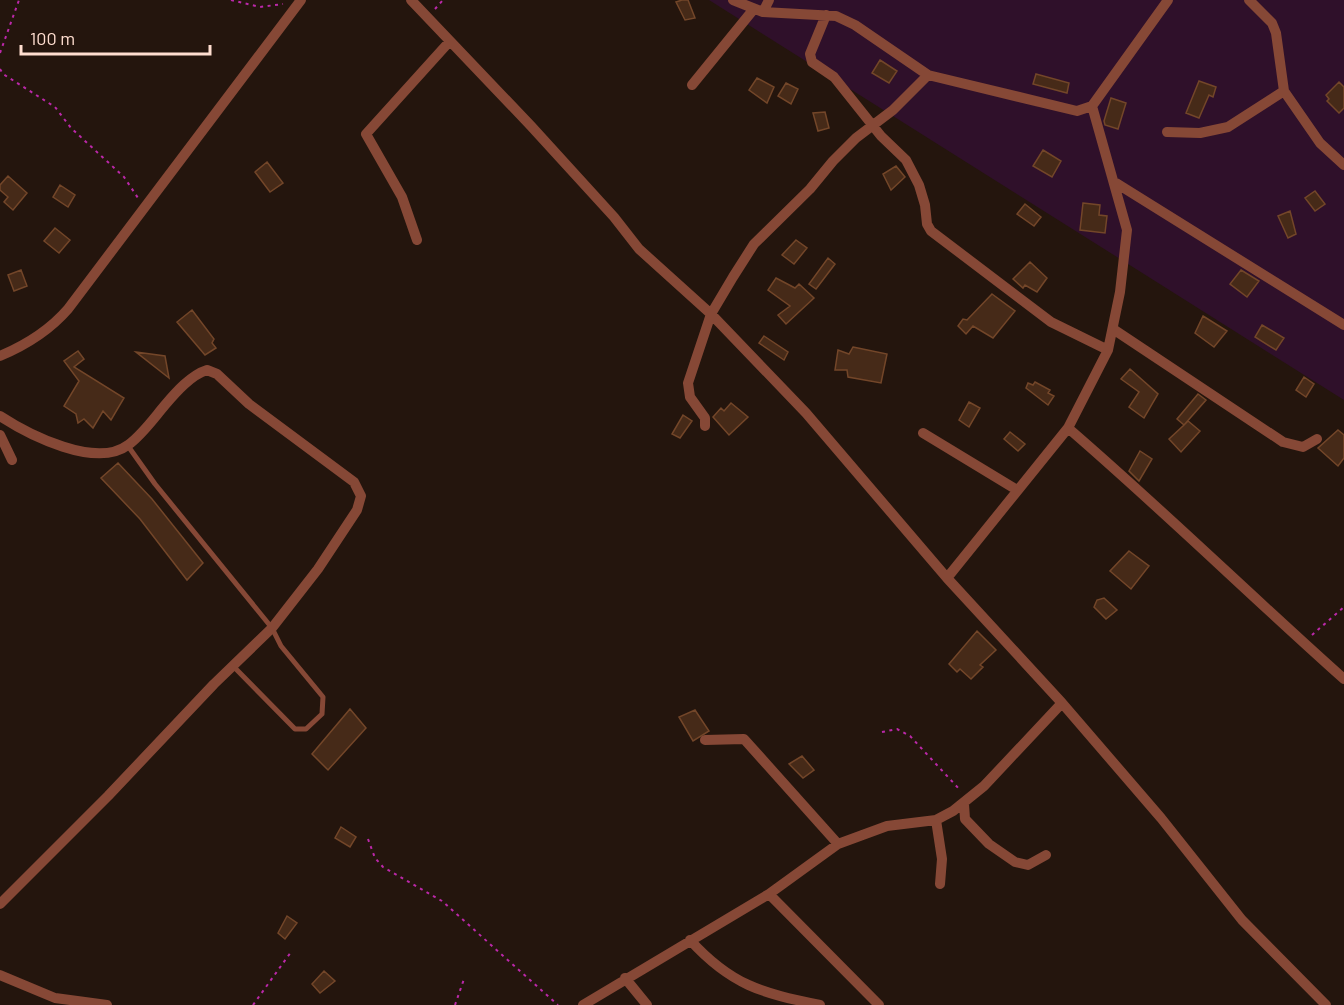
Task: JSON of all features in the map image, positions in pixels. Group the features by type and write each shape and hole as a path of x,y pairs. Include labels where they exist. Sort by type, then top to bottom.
{"street":[{"path":"411,0 607,209 639,249 711,314 806,412 947,578 1062,703 1161,818 1242,920 1326,1005"},
{"path":"734,0 758,11 826,15 855,25 927,75 1071,110 1084,110 1092,106 1168,0"},
{"path":"693,85 769,0"},
{"path":"1249,0 1272,23 1276,33 1284,91 1320,143 1344,165"},
{"path":"0,356 22,347 58,321 300,2"},
{"path":"826,15 810,58 834,77 873,124 880,136 900,153 912,169 925,205 927,224 931,231 1051,322 1108,350"},
{"path":"417,240 402,197 366,134 450,41"},
{"path":"705,426 705,418 690,397 688,383 711,314 754,244 810,189 856,138 893,110 927,75"},
{"path":"1167,132 1200,133 1228,126 1284,91"},
{"path":"947,578 1068,428 1108,350 1127,230 1116,183 1092,106"},
{"path":"1116,183 1344,325"},
{"path":"1113,329 1283,442 1303,447 1317,439"},
{"path":"0,416 50,442 94,454 112,453 128,446 177,392 207,370 217,374 249,404 354,482 361,496 357,510 296,601 0,904"},
{"path":"1068,428 1150,499 1344,679"},
{"path":"923,433 1017,490"},
{"path":"0,435 12,460"},
{"path":"583,1005 769,894 838,844 887,826 936,820 953,811 966,802 1062,703"},
{"path":"705,740 744,740 838,844"},
{"path":"965,819 966,802"},
{"path":"953,811 965,819 989,844 1015,862 1028,865 1046,855"},
{"path":"936,820 942,868 940,884"},
{"path":"769,894 879,1005"},
{"path":"690,940 726,974 780,997 820,1005"},
{"path":"0,975 55,998 107,1005"},
{"path":"625,978 647,1005"}],"lane":[{"path":"128,446 155,484 272,628 281,646 323,697 324,707 315,721 306,729 295,729 233,665"}],"path":[{"path":"0,53 19,0"},
{"path":"231,0 260,6 300,2"},
{"path":"0,69 3,74 55,107 71,128 124,177 144,205"},
{"path":"1303,643 1344,607"},
{"path":"882,732 897,729 910,736 966,802"},
{"path":"368,839 375,858 383,867 442,901 558,1005"},
{"path":"253,1005 291,952"},
{"path":"456,1005 464,979"}],"shaded area":[{"path":"709,0 1344,0 1344,400"}],"building":[{"path":"688,0 695,18 685,20 676,2"},
{"path":"880,60 897,71 889,83 872,73"},
{"path":"1036,74 1069,83 1067,93 1033,84"},
{"path":"757,78 774,87 767,103 749,90"},
{"path":"1199,81 1216,87 1213,97 1209,95 1199,118 1186,113"},
{"path":"1339,82 1344,87 1344,108 1339,113 1327,101 1329,99 1326,95"},
{"path":"786,83 798,89 791,104 778,96"},
{"path":"1111,98 1126,103 1118,129 1105,125 1104,121"},
{"path":"825,112 829,128 818,131 813,113"},
{"path":"1043,150 1061,161 1052,177 1033,166"},
{"path":"267,162 283,183 270,192 255,172"},
{"path":"896,166 905,177 891,190 883,174"},
{"path":"8,176 27,193 13,210 4,202 8,197 0,190 0,185"},
{"path":"60,185 75,195 68,207 53,197"},
{"path":"1315,191 1325,204 1315,211 1305,198"},
{"path":"1083,203 1100,205 1099,215 1107,216 1105,233 1080,230"},
{"path":"1025,204 1041,217 1034,226 1017,214"},
{"path":"1290,211 1296,234 1288,238 1278,216"},
{"path":"55,228 70,240 59,253 44,241"},
{"path":"796,240 807,248 794,264 782,255"},
{"path":"828,258 835,264 816,289 809,284"},
{"path":"1030,262 1047,278 1037,292 1025,285 1023,288 1013,279"},
{"path":"21,270 27,286 14,291 8,275"},
{"path":"1241,270 1259,281 1247,297 1230,284"},
{"path":"776,278 795,288 799,284 814,298 786,324 778,315 790,306 768,290"},
{"path":"992,294 1015,311 993,338 973,326 966,334 958,326"},
{"path":"192,310 214,339 212,343 216,348 205,355 177,322"},
{"path":"1203,316 1227,331 1214,347 1195,333"},
{"path":"1262,325 1284,338 1276,350 1255,337"},
{"path":"764,336 788,352 784,360 759,343"},
{"path":"853,347 887,354 881,383 848,377 847,370 835,370 838,350 849,354"},
{"path":"78,351 84,359 74,367 124,398 111,420 103,411 93,428 84,419 78,423 76,414 64,406 79,381 64,361"},
{"path":"136,352 165,356 169,378"},
{"path":"1130,369 1158,394 1144,418 1129,407 1139,392 1121,379"},
{"path":"1304,377 1314,384 1306,397 1296,390"},
{"path":"1035,382 1050,390 1048,393 1054,396 1048,405 1026,388 1028,383 1033,385"},
{"path":"1198,394 1206,400 1184,425 1177,419"},
{"path":"969,402 980,408 969,427 959,420"},
{"path":"731,403 748,417 729,435 713,417 721,408 724,411"},
{"path":"683,415 692,421 680,438 672,434"},
{"path":"1188,421 1200,431 1181,452 1169,439"},
{"path":"1338,430 1344,435 1344,458 1338,466 1318,448"},
{"path":"1010,432 1025,444 1018,451 1004,439"},
{"path":"1140,451 1152,459 1139,481 1129,471"},
{"path":"118,463 152,499 203,563 187,580 140,519 101,478"},
{"path":"1129,551 1149,566 1131,589 1110,571"},
{"path":"1104,598 1117,610 1106,619 1094,607 1097,600"},
{"path":"977,631 996,650 980,665 983,667 971,679 960,669 957,672 949,664"},
{"path":"350,709 366,728 328,770 312,754"},
{"path":"695,710 709,731 693,741 679,717"},
{"path":"802,756 814,770 803,778 789,764"},
{"path":"341,827 356,837 350,847 335,838"},
{"path":"287,916 297,923 285,939 278,933"},
{"path":"324,971 335,981 320,993 312,984"}]}
